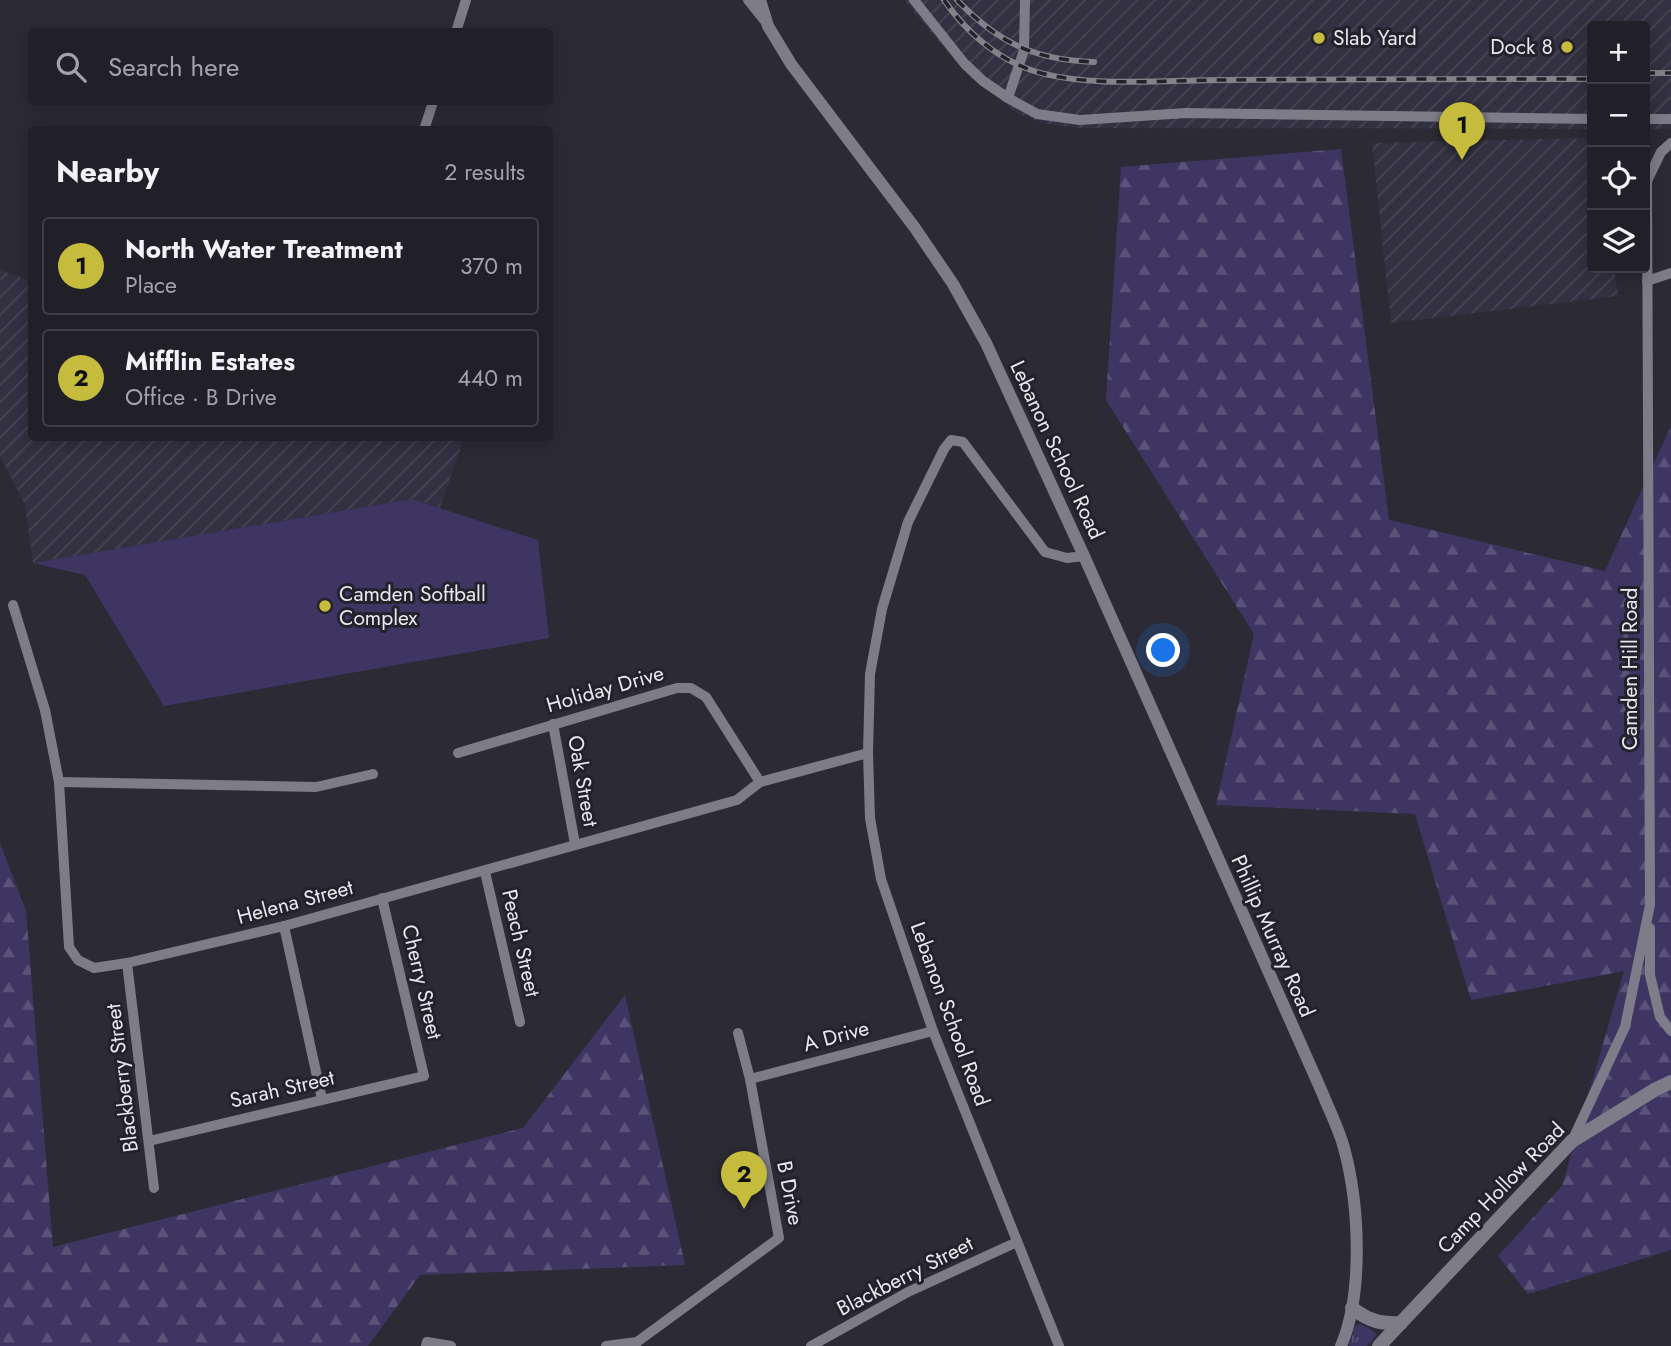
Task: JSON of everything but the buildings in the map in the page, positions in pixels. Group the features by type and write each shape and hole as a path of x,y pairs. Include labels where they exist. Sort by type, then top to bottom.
{"main road":[{"name":"Camp Hollow Road","path":"1379,1346 1572,1141 1671,1082"},
{"path":"1352,1308 1370,1321 1381,1324 1401,1323"}],"street":[{"path":"457,28 466,0"},
{"path":"748,0 768,26"},
{"name":"Lebanon School Road","path":"760,0 768,26 791,64 915,228 953,284 1002,376 1084,556 1067,558 1045,552 963,442 951,440 943,449 908,522 882,609 870,674 870,818 881,879 933,1031 1059,1346"},
{"path":"914,0 964,63 983,81 1037,114 1080,120 1186,114 1587,119"},
{"path":"1008,98 1024,50 1025,0"},
{"path":"425,126 432,105"},
{"path":"1650,119 1671,119"},
{"path":"1650,173 1661,152 1671,143"},
{"name":"Camden Hill Road","path":"1572,1141 1625,1027 1650,905 1646,210"},
{"path":"1647,281 1671,273"},
{"name":"Phillip Murray Road","path":"1084,556 1344,1145 1355,1197 1357,1249 1352,1308 1341,1346"},
{"name":"Helena Street","path":"13,605 45,710 59,782 68,947 78,960 94,968 127,963 284,926 485,872 575,844 737,800 760,782 868,753"},
{"name":"Holiday Drive","path":"458,753 677,688 691,688 706,697 760,782"},
{"name":"Oak Street","path":"553,724 575,844"},
{"path":"59,782 316,787 373,774"},
{"name":"Peach Street","path":"485,872 520,1022"},
{"name":"Cherry Street","path":"382,898 424,1076"},
{"path":"1650,905 1650,975 1660,1017 1671,1031"},
{"path":"284,926 322,1099"},
{"name":"Blackberry Street","path":"127,963 154,1188"},
{"name":"A Drive","path":"750,1079 933,1031"},
{"name":"B Drive","path":"606,1346 637,1342 779,1238 750,1079 738,1033"},
{"name":"Sarah Street","path":"149,1141 424,1076"},
{"name":"Blackberry Street","path":"811,1346 908,1292 1017,1242"},
{"path":"427,1344 451,1346"}],"shaded area":[{"path":"904,0 1671,0 1671,129 1650,129 1650,21 1587,21 1587,129 1079,128 1047,124 1019,114 967,75"},
{"path":"1587,138 1587,273 1615,273 1618,296 1391,323 1372,143"},
{"path":"0,270 28,280 28,441 463,441 440,508 412,499 33,563 25,505 0,456"}],"green space":[{"path":"1341,149 1389,520 1605,571 1671,426 1671,1250 1528,1294 1498,1256 1562,1186 1624,971 1471,1000 1415,814 1216,805 1254,634 1106,400 1121,167"},
{"name":"Camden Softball Complex","path":"412,499 538,540 549,638 164,706 85,575 33,563"},
{"path":"0,843 26,911 53,1247 523,1128 625,995 685,1265 420,1275 368,1346 0,1346"},
{"path":"1361,1324 1375,1332 1376,1336 1367,1346 1349,1346 1355,1326"}],"railway":[{"path":"944,0 962,23 995,52 1034,71 1078,80 1587,79"},
{"path":"957,0 987,28 1019,46 1053,58 1094,62"},
{"path":"1650,73 1671,73"}],"place":[{"name":"Slab Yard","path":"1319,38"},
{"name":"Dock 8","path":"1567,47"},
{"name":"North Water Treatment","path":"1462,160"},
{"name":"Camden Softball Complex","path":"325,606"},
{"name":"Mifflin Estates","path":"744,1209"}]}
